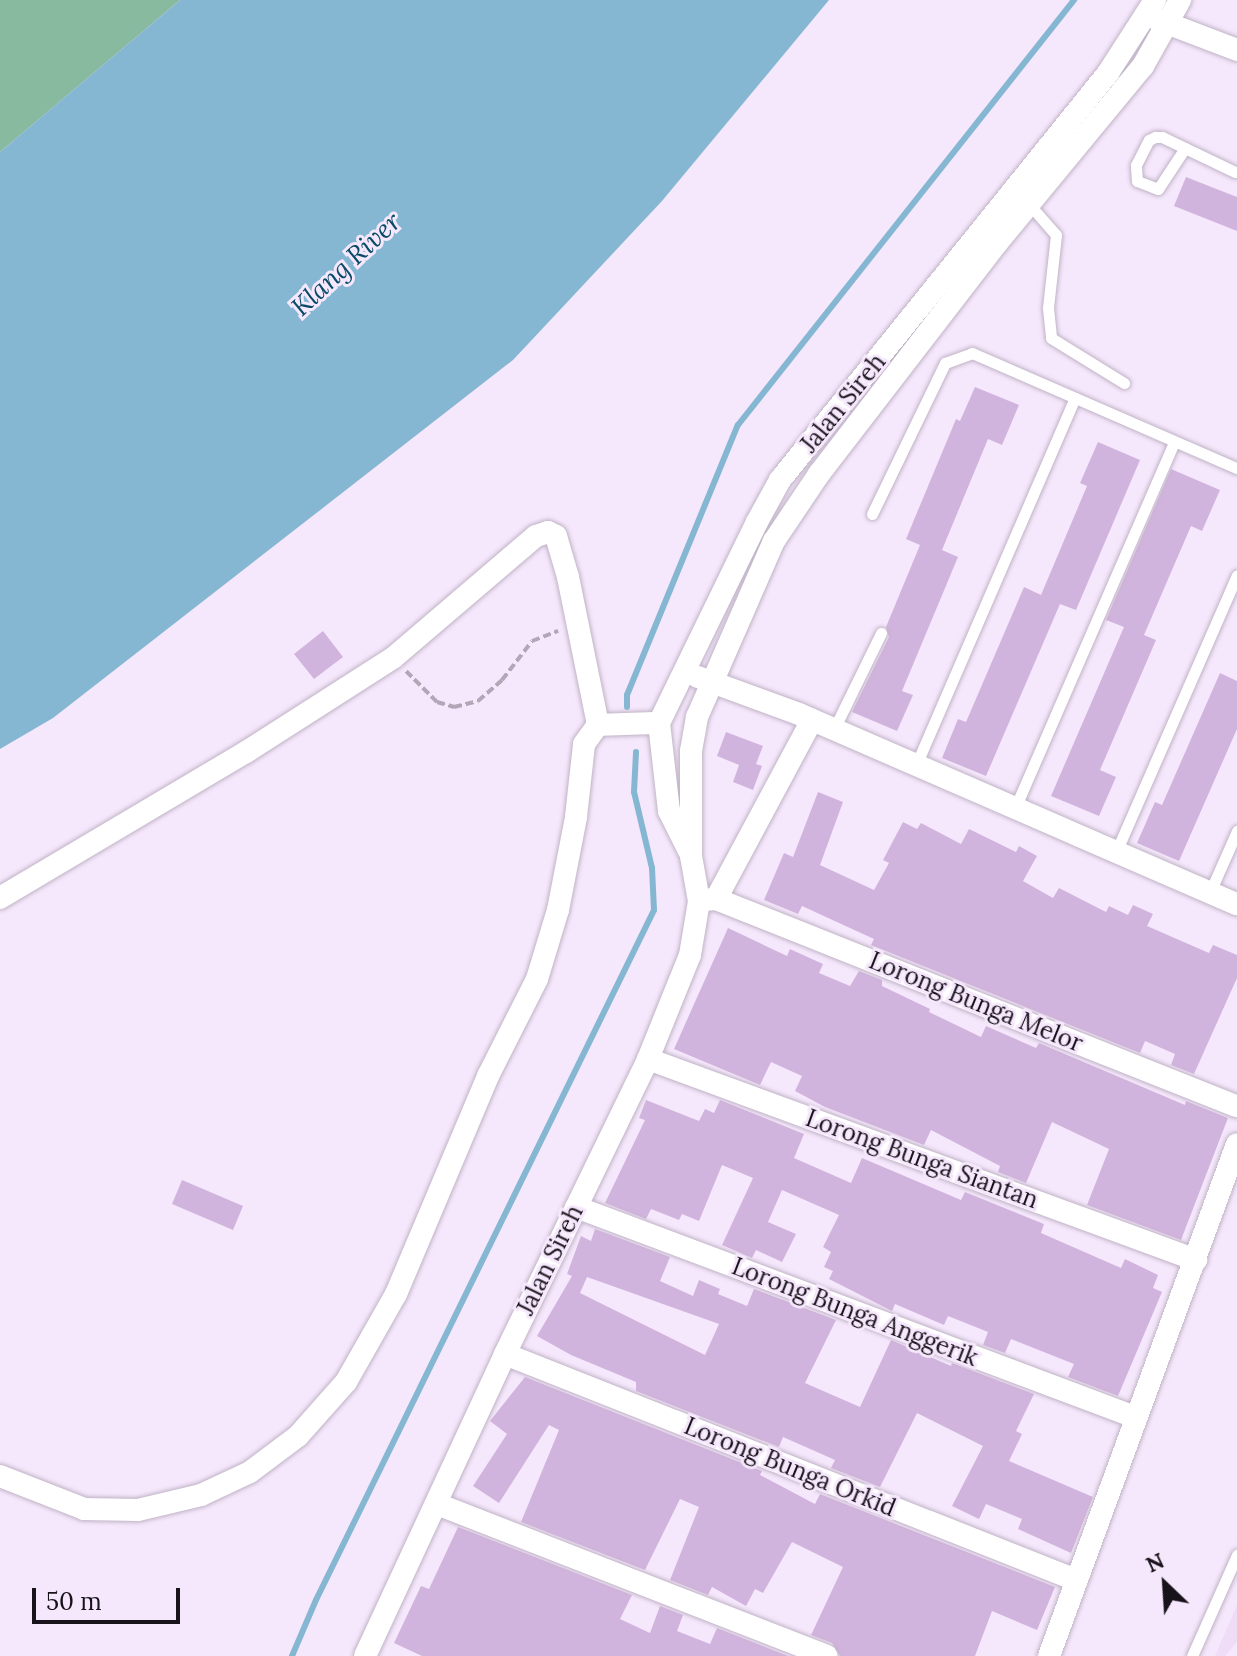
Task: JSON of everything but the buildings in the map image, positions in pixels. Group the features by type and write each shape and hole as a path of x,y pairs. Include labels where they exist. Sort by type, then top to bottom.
{"street":[{"name":"Jalan Sireh","path":"691,856 691,751 697,717 774,541 797,506 1029,204 1143,66 1180,0"},
{"name":"Jalan Sireh","path":"375,1653 437,1504 505,1354 648,1059 690,955 708,900 669,811 659,723 780,480 1108,73 1150,8"},
{"path":"1150,8 1169,23 1237,50"},
{"path":"0,898 246,752 393,658 536,536 548,532 556,536 579,628 598,725 584,744 576,817 558,910 537,979 488,1076 396,1294 346,1382 298,1436 250,1472 201,1495 138,1510 84,1509 0,1476"},
{"path":"685,674 713,679 834,729 1237,904"},
{"path":"708,900 812,720"},
{"path":"598,725 659,723"},
{"name":"Lorong Bunga Melor","path":"708,900 1236,1105"},
{"name":"Lorong Bunga Siantan","path":"648,1059 1196,1260"},
{"path":"1236,1105 1237,1113"},
{"path":"1049,1656 1237,1144"},
{"name":"Lorong Bunga Anggerik","path":"576,1207 1135,1417"},
{"name":"Lorong Bunga Orkid","path":"505,1354 1076,1580"},
{"path":"437,1504 826,1656"}],"lane":[{"path":"1185,148 1158,189 1137,181 1136,165 1149,140 1162,137 1236,171"},
{"path":"1029,204 1056,235 1048,308 1051,338 1124,383"},
{"path":"872,514 945,363 972,353 1237,468"},
{"path":"916,765 1075,398"},
{"path":"1015,808 1174,442"},
{"path":"1116,852 1237,575"},
{"path":"834,729 881,633"},
{"path":"1210,892 1237,831"},
{"path":"1192,1656 1237,1555"}],"path":[{"path":"393,658 437,702 454,707 478,701 502,680 532,641 556,631 579,628"}],"shaded area":[{"path":"1237,1605 1237,1642 1225,1656 1215,1656"}],"green space":[{"path":"0,0 180,0 0,152"}],"water":[{"name":"Klang River","path":"180,0 829,0 662,201 513,360 53,718 0,749 0,152"}],"waterway":[{"path":"627,707 627,695 738,425 1074,0"},
{"path":"292,1656 316,1600 654,910 652,868 634,792 636,752"}]}
